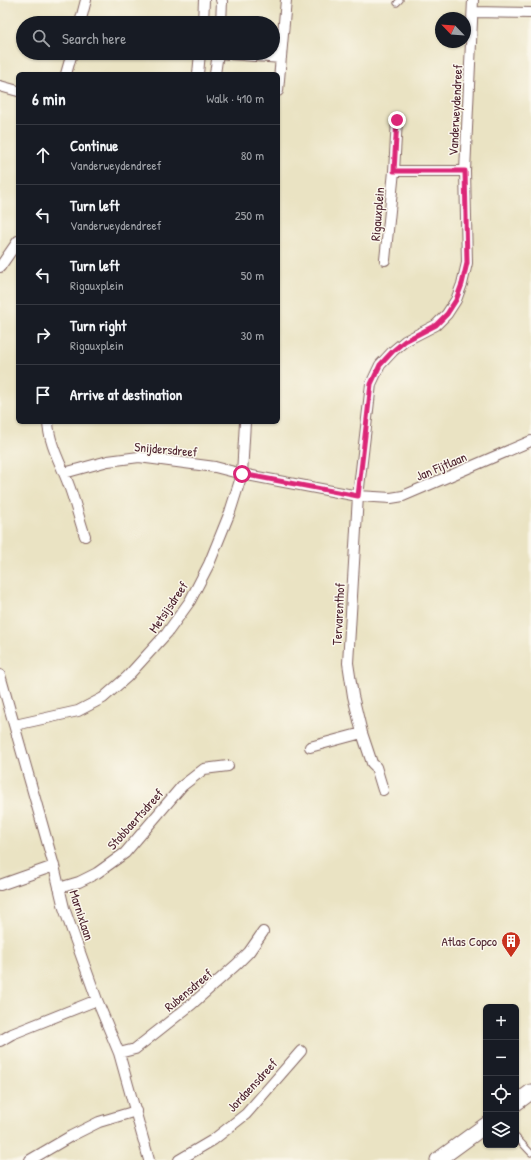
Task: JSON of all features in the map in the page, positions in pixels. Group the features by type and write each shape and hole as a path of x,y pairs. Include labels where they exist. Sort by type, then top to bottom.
{"main road":[{"path":"519,1101 531,1093"},
{"path":"438,1160 483,1127"}],"street":[{"path":"82,16 86,0"},
{"path":"203,16 204,0"},
{"path":"221,0 221,16"},
{"path":"280,72 286,0"},
{"name":"Vanderweydendreef","path":"358,496 371,384 377,371 380,365 393,351 405,341 436,325 447,314 456,300 467,263 465,171 473,0"},
{"path":"473,12 531,13"},
{"path":"67,72 70,60"},
{"path":"198,72 199,60"},
{"path":"215,72 217,60"},
{"path":"0,86 16,90"},
{"name":"Rigauxplein","path":"386,260 397,120"},
{"name":"Rigauxplein","path":"394,171 465,171"},
{"path":"0,267 16,244"},
{"path":"48,424 48,429 55,452 64,473 85,536"},
{"name":"Metsijsdreef","path":"15,725 78,712 103,698 127,677 168,633 190,601 209,564 230,512 242,474 246,424"},
{"name":"Jan Fijtlaan","path":"358,496 391,498 403,496 531,441"},
{"name":"Snijdersdreef","path":"64,473 108,461 139,457 215,466 242,474"},
{"path":"242,474 358,496"},
{"name":"Tervarenthof","path":"358,496 348,663 353,696 362,733 372,763 376,767 383,790"},
{"name":"Marnixlaan","path":"0,675 54,866 64,908 97,1000 119,1053 149,1160"},
{"path":"310,748 362,733"},
{"name":"Stobbaertsdreef","path":"59,888 79,882 97,873 125,853 182,786 204,769 228,766"},
{"path":"0,885 54,866"},
{"name":"Rubensdreef","path":"119,1053 135,1049 192,1004 249,952 263,932"},
{"path":"0,1041 12,1034 97,1000"},
{"name":"Jordaensdreef","path":"179,1160 213,1140 246,1114 301,1051"},
{"path":"30,1160 71,1136 99,1122 136,1111"}],"lane":[{"path":"519,1140 531,1153"}],"place":[{"name":"Atlas Copco","path":"511,958"}],"route":[{"path":"242,474 358,496 371,384 380,365 405,341 436,325 447,314 456,300 467,263 465,171 394,171 397,120"}]}
